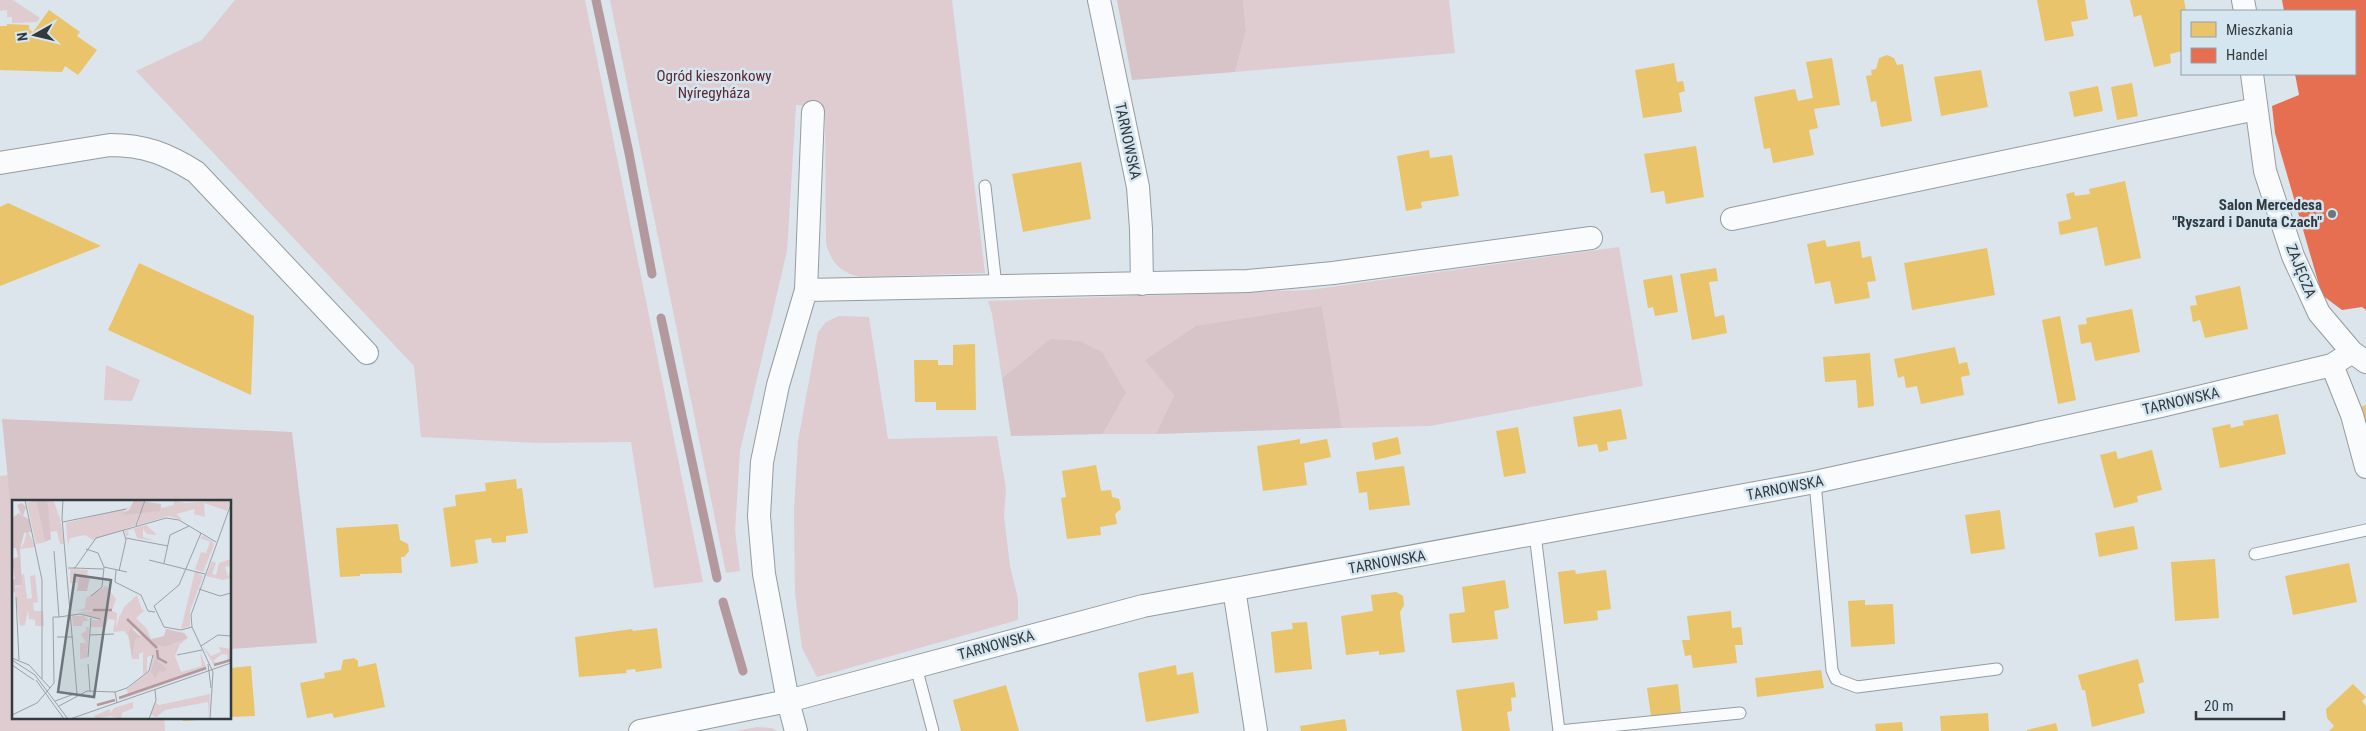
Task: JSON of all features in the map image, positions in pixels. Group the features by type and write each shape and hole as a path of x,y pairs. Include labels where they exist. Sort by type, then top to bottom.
{"street":[{"name":"TARNOWSKA","path":"1099,0 1138,187 1142,284"},
{"name":"ZAJĘCZA","path":"2252,75 2265,170 2293,256 2319,313 2359,357"},
{"path":"1732,220 2256,109"},
{"path":"796,731 788,701 764,574 759,516 762,462 778,385 806,290 813,112"},
{"path":"0,163 110,145 127,145 154,150 176,160 196,172 366,353"},
{"path":"806,290 1248,281 1591,238"},
{"name":"TARNOWSKA","path":"640,731 788,701 1143,606 1815,482 2151,408 2359,357"},
{"path":"2332,365 2352,415 2366,467"},
{"path":"1234,589 1256,731"}],"lane":[{"path":"985,186 996,286"},
{"path":"1815,482 1832,670 1836,679 1857,687 1997,669"},
{"path":"2256,554 2366,530"},
{"path":"1535,534 1559,731 1740,713"},
{"path":"916,667 933,731"}],"green space":[{"path":"0,0 13,0 40,18 37,22 12,23 12,17 7,17 7,10 0,11"},
{"path":"235,0 585,0 703,582 654,588 631,442 538,443 421,437 414,366 136,71 202,40"},
{"name":"Ogród kieszonkowy Nyíregyháza","path":"610,0 952,0 985,273 860,277 837,266 826,243 825,108 796,105 787,251 740,451 735,531 740,571 726,573"},
{"path":"1243,0 1449,0 1455,53 1235,72 1246,31"},
{"path":"1619,247 1643,386 1430,426 1342,428 1322,306 1174,395 1156,434 1103,434 1126,393 1050,339 1002,378 992,314 988,301 1309,290"},
{"path":"839,316 869,317 888,439 997,436 1006,489 1004,516 1010,566 1018,599 1018,620 817,677 802,648 795,594 794,511 798,441 818,332 826,322"},
{"path":"106,365 140,380 132,401 104,400"},
{"path":"8,475 12,519 12,718 164,718 165,731 0,731 0,476"},
{"path":"757,727 772,728 777,731 736,731"}],"shaded area":[{"path":"1117,0 1243,0 1246,31 1235,72 1132,80"},
{"path":"1322,306 1342,428 1156,434 1174,395 1145,360 1196,326"},
{"path":"1050,339 1079,341 1102,352 1126,393 1103,434 1011,436 1002,378"},
{"path":"2,419 292,432 317,643 231,649 231,500 12,500 12,521"}],"building: Mieszkania":[{"path":"2037,0 2085,0 2088,19 2071,22 2074,36 2045,41"},
{"path":"2130,0 2184,0 2186,10 2181,10 2181,51 2170,54 2171,63 2154,67 2141,15 2134,17"},
{"path":"49,10 80,32 77,36 97,50 78,75 65,66 62,72 0,70 0,26 7,26 7,24 29,25 29,29 33,32"},
{"path":"1887,55 1894,58 1897,65 1903,64 1912,121 1881,127 1876,101 1871,102 1866,76 1872,75 1871,70 1876,69 1879,58"},
{"path":"1832,58 1840,105 1814,109 1818,128 1809,130 1814,155 1773,163 1770,148 1764,149 1754,97 1795,89 1798,101 1813,98 1806,62"},
{"path":"1674,63 1677,82 1683,81 1685,91 1679,93 1682,112 1643,118 1635,70"},
{"path":"1981,70 1988,107 1941,116 1934,77"},
{"path":"2132,83 2138,116 2117,120 2111,87"},
{"path":"2098,86 2103,111 2074,117 2069,92"},
{"path":"1696,146 1704,197 1666,204 1664,191 1651,193 1644,154"},
{"path":"1429,150 1430,158 1452,155 1459,196 1421,202 1422,208 1406,211 1397,156"},
{"path":"1081,162 1091,219 1023,232 1012,174"},
{"path":"2125,181 2141,258 2105,266 2097,227 2060,235 2058,222 2071,219 2066,194 2074,192 2075,196 2090,194 2089,189"},
{"path":"8,203 101,246 0,286 0,207"},
{"path":"1825,240 1827,247 1860,241 1862,258 1871,256 1876,281 1867,282 1870,298 1835,304 1830,281 1815,284 1807,244"},
{"path":"1987,248 1995,295 1912,310 1904,263"},
{"path":"139,263 254,316 251,395 108,330"},
{"path":"1716,268 1718,281 1709,282 1715,317 1724,315 1727,333 1692,340 1680,274"},
{"path":"1672,275 1678,312 1655,316 1653,307 1648,308 1643,280"},
{"path":"2240,286 2248,329 2205,338 2200,320 2193,322 2190,306 2197,305 2195,296"},
{"path":"2132,309 2140,352 2095,361 2091,342 2081,344 2078,325 2087,324 2086,318"},
{"path":"2060,316 2076,400 2058,404 2042,320"},
{"path":"975,344 976,410 936,410 936,402 915,402 914,360 938,360 938,365 953,365 953,345"},
{"path":"1955,347 1959,364 1967,362 1970,375 1961,377 1964,395 1921,404 1917,386 1906,388 1904,376 1898,378 1894,359"},
{"path":"1870,353 1874,406 1858,408 1856,380 1825,382 1823,357"},
{"path":"2366,405 2366,430 2358,408"},
{"path":"1621,409 1627,439 1607,442 1608,450 1599,452 1597,444 1578,447 1573,417"},
{"path":"2278,414 2286,454 2220,468 2212,428 2230,424 2231,428 2244,425 2243,421"},
{"path":"1518,427 1526,473 1504,477 1496,431"},
{"path":"1398,437 1401,454 1375,460 1372,443"},
{"path":"1300,439 1300,444 1327,439 1331,457 1304,463 1307,485 1263,491 1257,446"},
{"path":"2152,450 2162,490 2137,496 2138,502 2114,508 2100,455 2116,451 2118,459"},
{"path":"1096,465 1101,491 1111,490 1112,497 1119,499 1121,509 1115,514 1117,524 1100,527 1101,535 1067,539 1061,498 1066,497 1062,471"},
{"path":"1404,466 1410,505 1369,510 1367,492 1359,493 1356,472"},
{"path":"516,479 517,489 522,488 528,533 506,536 506,542 492,543 491,538 475,540 478,563 451,567 443,508 456,506 455,495 486,491 485,483"},
{"path":"2000,510 2005,549 1971,554 1965,515"},
{"path":"398,524 400,540 408,544 409,551 404,557 401,557 402,573 360,574 360,576 340,577 336,528"},
{"path":"2134,526 2138,549 2099,557 2095,533"},
{"path":"2215,559 2219,618 2175,621 2171,562"},
{"path":"2349,563 2357,602 2293,615 2285,576"},
{"path":"1575,570 1576,574 1606,570 1611,609 1597,611 1598,620 1564,624 1558,572"},
{"path":"1505,580 1509,608 1494,611 1498,639 1452,643 1449,614 1465,612 1462,587"},
{"path":"1396,592 1403,596 1404,605 1400,612 1405,652 1379,655 1379,651 1346,655 1341,616 1373,611 1371,595"},
{"path":"1865,600 1865,605 1893,604 1895,644 1851,647 1848,601"},
{"path":"1731,611 1732,628 1741,627 1743,645 1735,645 1737,663 1693,668 1691,655 1685,656 1682,640 1690,640 1687,616"},
{"path":"1307,622 1312,669 1275,673 1271,632 1293,629 1292,623"},
{"path":"657,628 662,668 636,672 635,669 626,670 627,673 579,677 575,637 632,629 633,631"},
{"path":"354,658 358,661 358,667 376,663 385,707 334,718 332,713 307,718 300,683 325,678 324,673 341,670 343,660"},
{"path":"2138,659 2144,682 2138,684 2145,713 2092,727 2085,690 2082,690 2078,675"},
{"path":"1176,665 1177,675 1193,672 1199,713 1146,722 1138,673"},
{"path":"251,666 255,716 231,717 231,668"},
{"path":"1821,670 1824,688 1757,697 1755,678"},
{"path":"1514,682 1516,697 1511,698 1512,711 1507,712 1510,731 1462,731 1456,690"},
{"path":"1678,684 1681,713 1651,716 1647,688"},
{"path":"2353,684 2366,697 2362,701 2366,706 2366,731 2329,731 2334,726 2327,718 2326,709"},
{"path":"1006,685 1019,731 961,731 953,700"},
{"path":"1988,713 1989,731 1941,731 1940,716"},
{"path":"182,718 214,718 214,719 183,721"},
{"path":"1345,719 1347,731 1301,731 1300,726"},
{"path":"1902,722 1903,731 1876,731 1875,724"},
{"path":"2056,723 2058,731 2027,731 2027,730"}],"building: Handel":[{"name":"Salon Mercedesa \"Ryszard i Danuta Czach\"","path":"2282,0 2366,0 2366,310 2362,307 2342,310 2322,295 2275,133 2272,106 2299,95 2295,75 2356,75 2356,10 2284,10"}],"waterway":[{"path":"596,0 629,153 652,274"},
{"path":"661,318 717,578"},
{"path":"723,602 743,671"}],"place":[{"name":"Salon Mercedesa \"Ryszard i Danuta Czach\"","path":"2332,214"}]}
